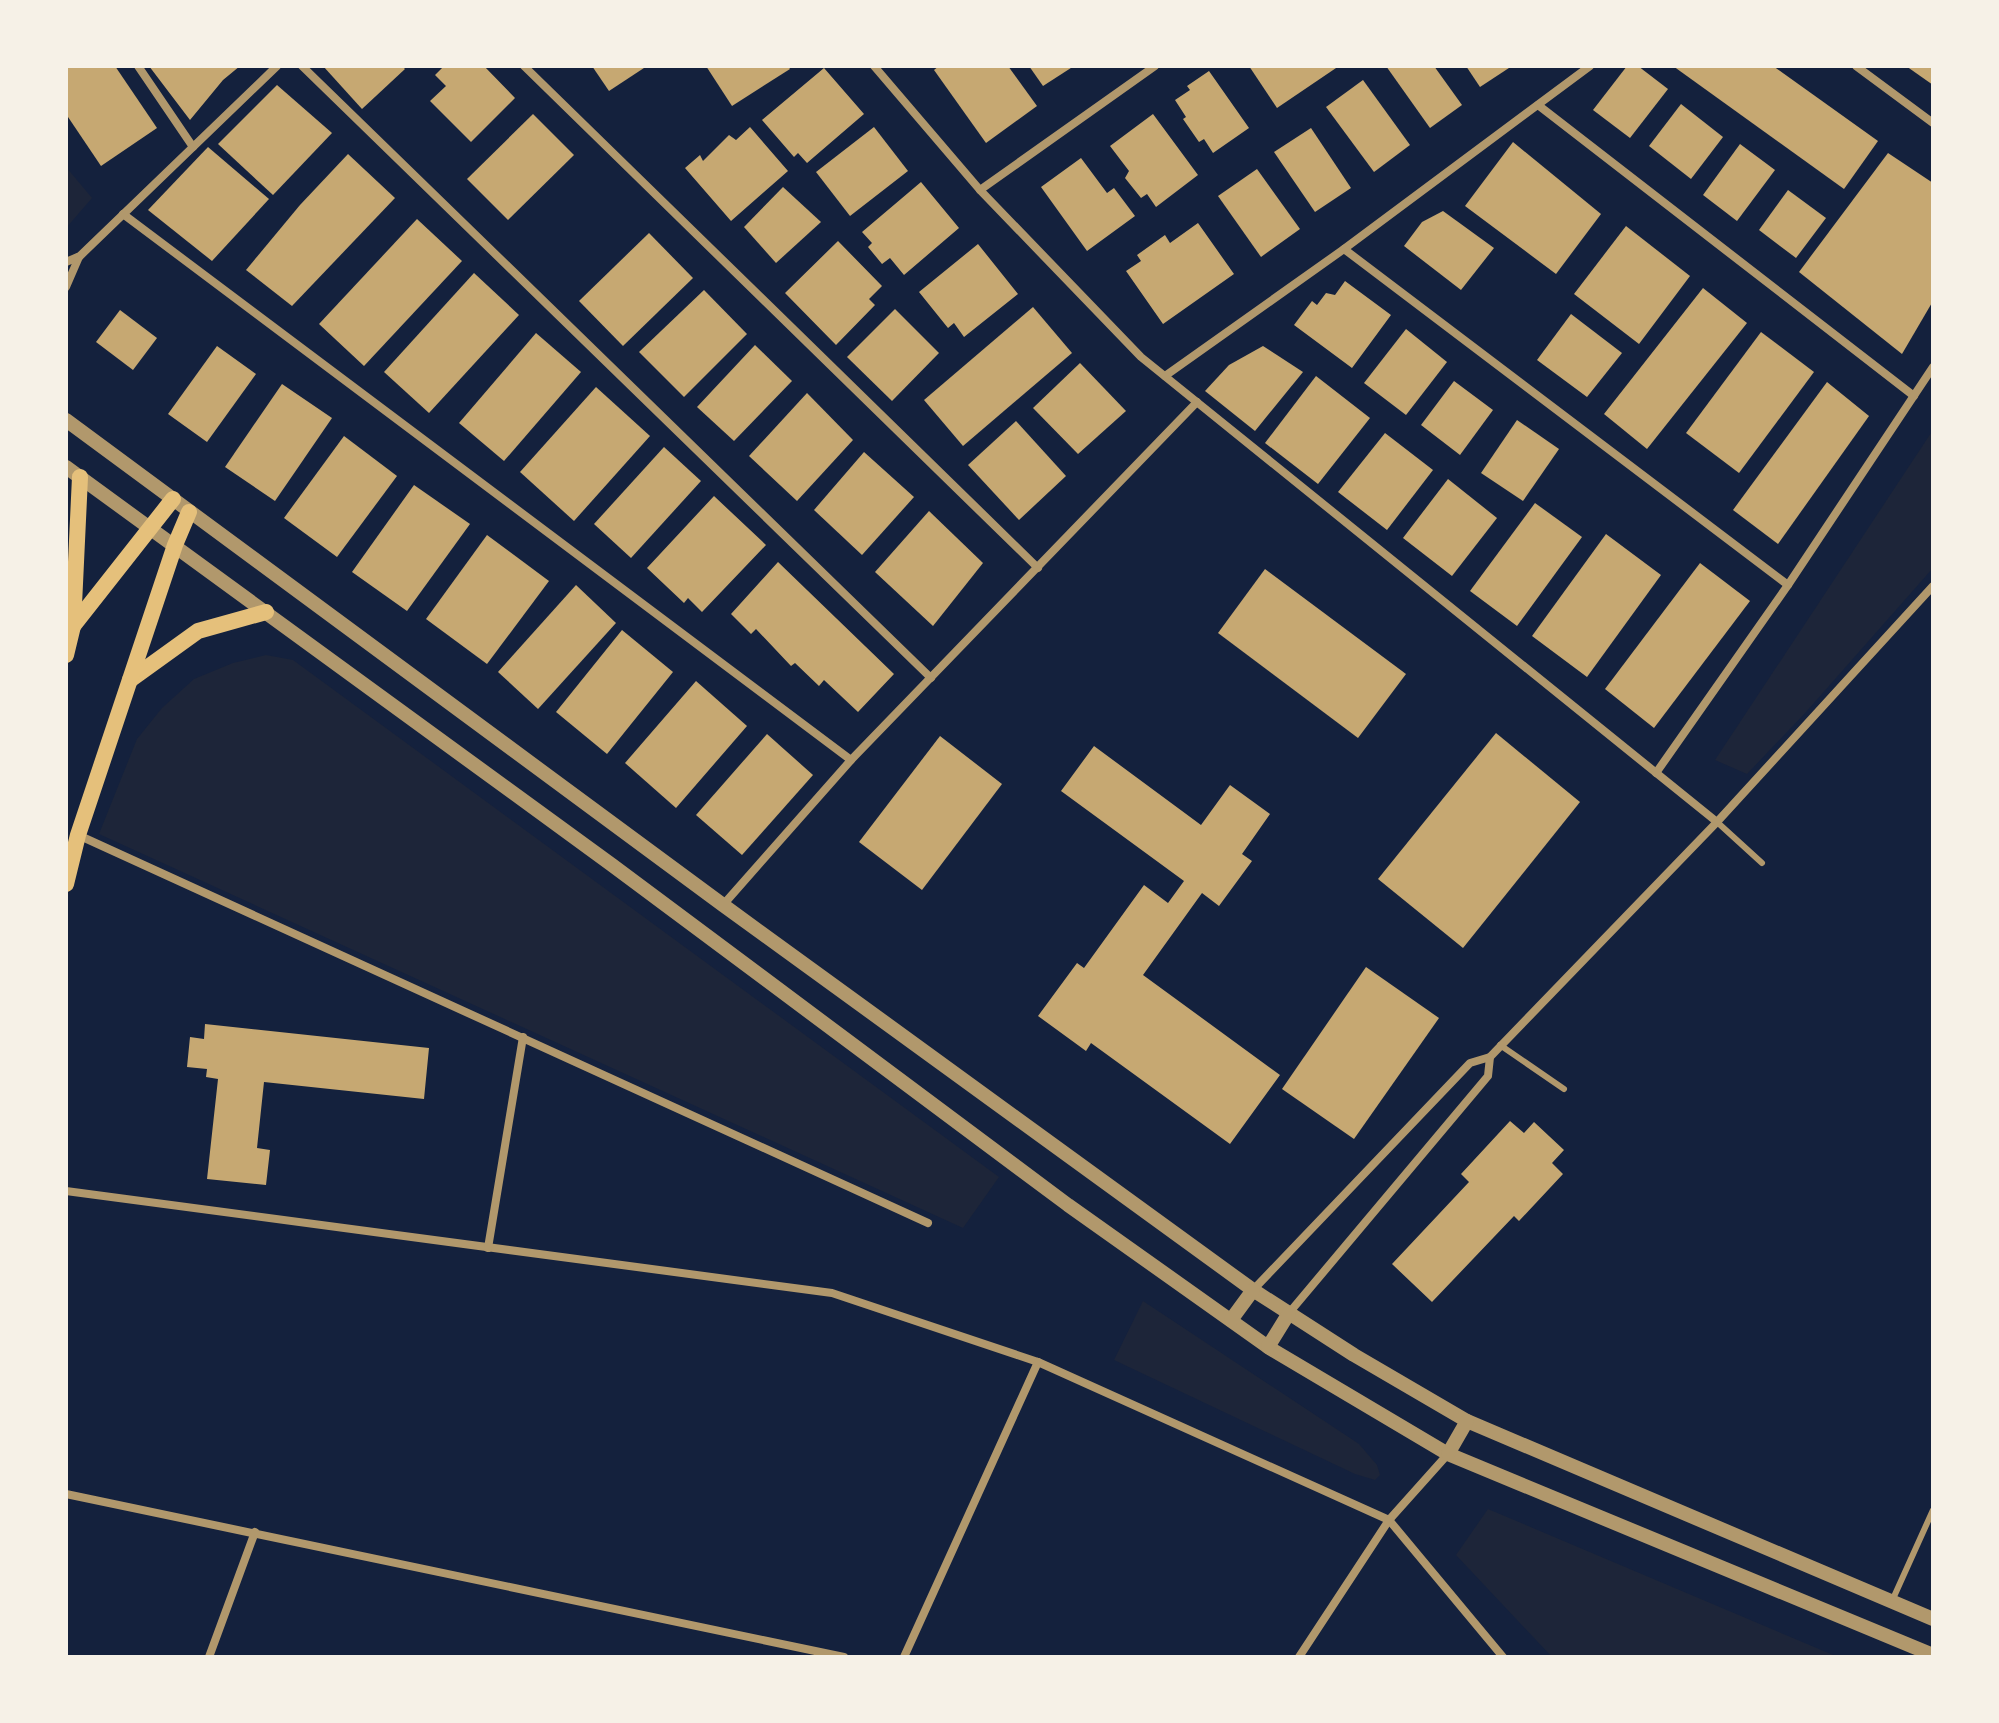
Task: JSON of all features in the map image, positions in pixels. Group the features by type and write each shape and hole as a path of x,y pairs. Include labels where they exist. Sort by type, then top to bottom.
{"main road":[{"path":"66,655 73,626 73,472"},
{"path":"73,626 173,499"},
{"path":"66,884 78,835 175,545 189,512"},
{"path":"130,680 198,631 266,612"}],"street":[{"path":"138,66 193,147"},
{"path":"66,262 80,256 277,66"},
{"path":"302,66 931,678"},
{"path":"524,66 1038,568"},
{"path":"874,66 980,190 1141,357 1717,822"},
{"path":"980,190 1155,66"},
{"path":"1165,376 1344,249 1590,66"},
{"path":"1856,66 1933,123"},
{"path":"1538,105 1914,396"},
{"path":"123,214 851,760"},
{"path":"1344,249 1788,585"},
{"path":"66,287 80,256"},
{"path":"1656,773 1788,585 1933,367"},
{"path":"723,905 851,760 1197,402"},
{"path":"66,420 723,905 1253,1290 1354,1355 1467,1421 1933,1619"},
{"path":"73,472 612,865 1068,1205 1268,1347 1448,1454 1933,1655"},
{"path":"1231,1320 1253,1290 1470,1063 1490,1057 1717,822 1933,586"},
{"path":"78,835 928,1223"},
{"path":"488,1248 523,1037"},
{"path":"1268,1347 1289,1313 1488,1076 1490,1057"},
{"path":"66,1191 832,1293 1038,1362 1389,1520 1503,1657"},
{"path":"904,1657 1038,1362"},
{"path":"1299,1657 1389,1520 1448,1454 1467,1421"},
{"path":"66,1494 844,1657"},
{"path":"209,1657 255,1532"}],"lane":[{"path":"1717,822 1762,863"},
{"path":"1500,1045 1564,1089"},
{"path":"1892,1602 1933,1510"}],"shaded area":[{"path":"66,167 92,198 66,228"},
{"path":"1933,430 1933,568 1747,774 1715,760"},
{"path":"266,655 293,660 999,1177 963,1228 99,834 137,739 162,708 194,679 233,663"},
{"path":"1143,1301 1359,1444 1377,1465 1380,1475 1375,1480 1355,1474 1114,1360"},
{"path":"1488,1509 1838,1657 1552,1657 1456,1555"}],"building":[{"path":"66,66 115,66 157,128 101,166 66,114"},
{"path":"149,66 240,66 223,80 190,120"},
{"path":"323,66 402,66 405,69 362,109"},
{"path":"444,66 484,66 515,98 471,142 430,101 446,86 435,75"},
{"path":"592,66 647,66 609,91"},
{"path":"706,66 788,66 790,69 732,106"},
{"path":"939,66 1008,66 1037,106 986,143 934,70"},
{"path":"1029,66 1074,66 1043,86"},
{"path":"1249,66 1339,66 1277,108"},
{"path":"1386,66 1434,66 1462,105 1430,128"},
{"path":"1466,66 1512,66 1480,87"},
{"path":"1627,66 1638,66 1668,89 1630,138 1593,110"},
{"path":"1673,66 1773,66 1878,141 1844,189"},
{"path":"1906,66 1933,66 1933,85"},
{"path":"824,68 864,114 807,163 798,153 794,157 762,120"},
{"path":"1209,71 1249,128 1213,153 1204,139 1199,142 1183,119 1186,117 1175,100 1190,90 1187,86"},
{"path":"1363,80 1410,145 1374,172 1326,107"},
{"path":"277,85 332,133 273,195 218,144"},
{"path":"1681,104 1723,137 1691,179 1649,146"},
{"path":"533,114 574,155 508,220 467,179"},
{"path":"1153,114 1198,175 1156,207 1147,194 1141,198 1125,178 1129,171 1110,146"},
{"path":"750,127 788,171 731,221 685,168 700,155 703,161 729,135 736,140"},
{"path":"874,127 908,171 850,216 816,172"},
{"path":"1311,128 1351,188 1315,212 1274,152"},
{"path":"1513,142 1601,214 1556,274 1465,206"},
{"path":"1740,144 1775,170 1737,221 1703,195"},
{"path":"208,147 269,199 212,261 148,210"},
{"path":"1888,153 1933,183 1933,301 1902,354 1799,272"},
{"path":"348,154 395,198 292,306 246,270"},
{"path":"1081,158 1107,193 1114,188 1135,216 1087,251 1041,187"},
{"path":"1257,169 1300,229 1261,257 1218,196"},
{"path":"921,182 959,228 904,275 890,258 882,264 868,247 872,243 862,232"},
{"path":"783,187 821,222 776,263 744,227"},
{"path":"1788,190 1826,218 1796,258 1759,230"},
{"path":"1443,211 1494,248 1461,290 1404,246 1422,222"},
{"path":"417,219 462,261 364,366 319,324"},
{"path":"1198,223 1234,274 1163,324 1126,271 1141,261 1137,255 1165,235 1170,243"},
{"path":"1626,226 1690,276 1639,344 1574,294"},
{"path":"649,233 693,278 623,346 579,301"},
{"path":"838,241 882,286 869,299 875,305 836,345 785,293"},
{"path":"978,244 1018,294 964,337 954,323 948,328 919,292"},
{"path":"474,273 519,315 429,413 384,372"},
{"path":"1345,281 1391,315 1352,368 1294,325 1312,301 1317,305 1326,293 1335,295"},
{"path":"1703,288 1747,323 1647,449 1604,414"},
{"path":"704,290 747,334 684,397 639,352"},
{"path":"1033,307 1072,353 963,446 924,400"},
{"path":"895,309 939,353 892,401 847,357"},
{"path":"120,310 157,338 133,370 96,342"},
{"path":"1571,314 1622,353 1587,397 1537,360"},
{"path":"1406,329 1447,362 1406,415 1364,383"},
{"path":"1761,332 1814,372 1739,473 1686,433"},
{"path":"536,333 581,372 504,461 459,423"},
{"path":"755,345 792,381 734,441 697,407"},
{"path":"217,346 256,374 207,442 168,414"},
{"path":"1263,346 1303,372 1255,431 1205,391 1229,365"},
{"path":"1080,363 1126,411 1078,454 1033,408"},
{"path":"1316,376 1370,418 1318,484 1265,443"},
{"path":"1454,381 1493,410 1460,455 1421,425"},
{"path":"1827,382 1869,416 1778,544 1733,510"},
{"path":"282,384 332,418 275,501 225,467"},
{"path":"596,387 650,436 574,521 520,472"},
{"path":"807,393 853,440 797,501 749,456"},
{"path":"1517,420 1559,449 1523,501 1481,473"},
{"path":"1016,421 1066,476 1019,520 968,465"},
{"path":"1385,433 1433,470 1387,530 1338,492"},
{"path":"344,436 397,476 337,557 284,518"},
{"path":"664,447 701,481 631,558 594,524"},
{"path":"864,452 914,497 862,555 814,510"},
{"path":"1448,479 1497,518 1452,576 1403,538"},
{"path":"414,485 470,524 407,611 352,572"},
{"path":"714,496 766,545 702,612 688,598 684,603 647,568"},
{"path":"1535,503 1582,537 1517,626 1470,591"},
{"path":"929,511 983,563 933,626 875,572"},
{"path":"1606,534 1661,575 1587,677 1532,636"},
{"path":"487,535 549,581 487,664 426,619"},
{"path":"778,562 894,674 858,712 824,680 819,686 795,663 791,666 756,629 751,634 731,614"},
{"path":"1700,563 1750,601 1654,728 1605,689"},
{"path":"1265,569 1406,674 1358,738 1218,633"},
{"path":"576,585 616,623 538,709 498,672"},
{"path":"622,630 673,672 607,754 556,712"},
{"path":"696,681 747,726 676,808 625,763"},
{"path":"1496,733 1580,802 1463,948 1378,879"},
{"path":"767,734 813,775 742,855 696,815"},
{"path":"940,736 1002,784 922,890 859,842"},
{"path":"1094,746 1201,825 1230,785 1270,814 1242,854 1252,861 1219,906 1202,893 1143,975 1280,1075 1230,1144 1091,1043 1086,1051 1038,1016 1077,963 1084,968 1144,885 1168,903 1184,881 1061,791"},
{"path":"1366,967 1439,1018 1354,1139 1282,1089"},
{"path":"205,1024 429,1048 424,1099 264,1082 257,1148 270,1150 266,1185 207,1179 218,1079 206,1077 207,1069 187,1067 190,1037 204,1039"},
{"path":"1510,1121 1524,1133 1534,1122 1564,1150 1552,1163 1563,1174 1519,1221 1514,1216 1432,1302 1392,1264 1469,1182 1461,1174"}]}
